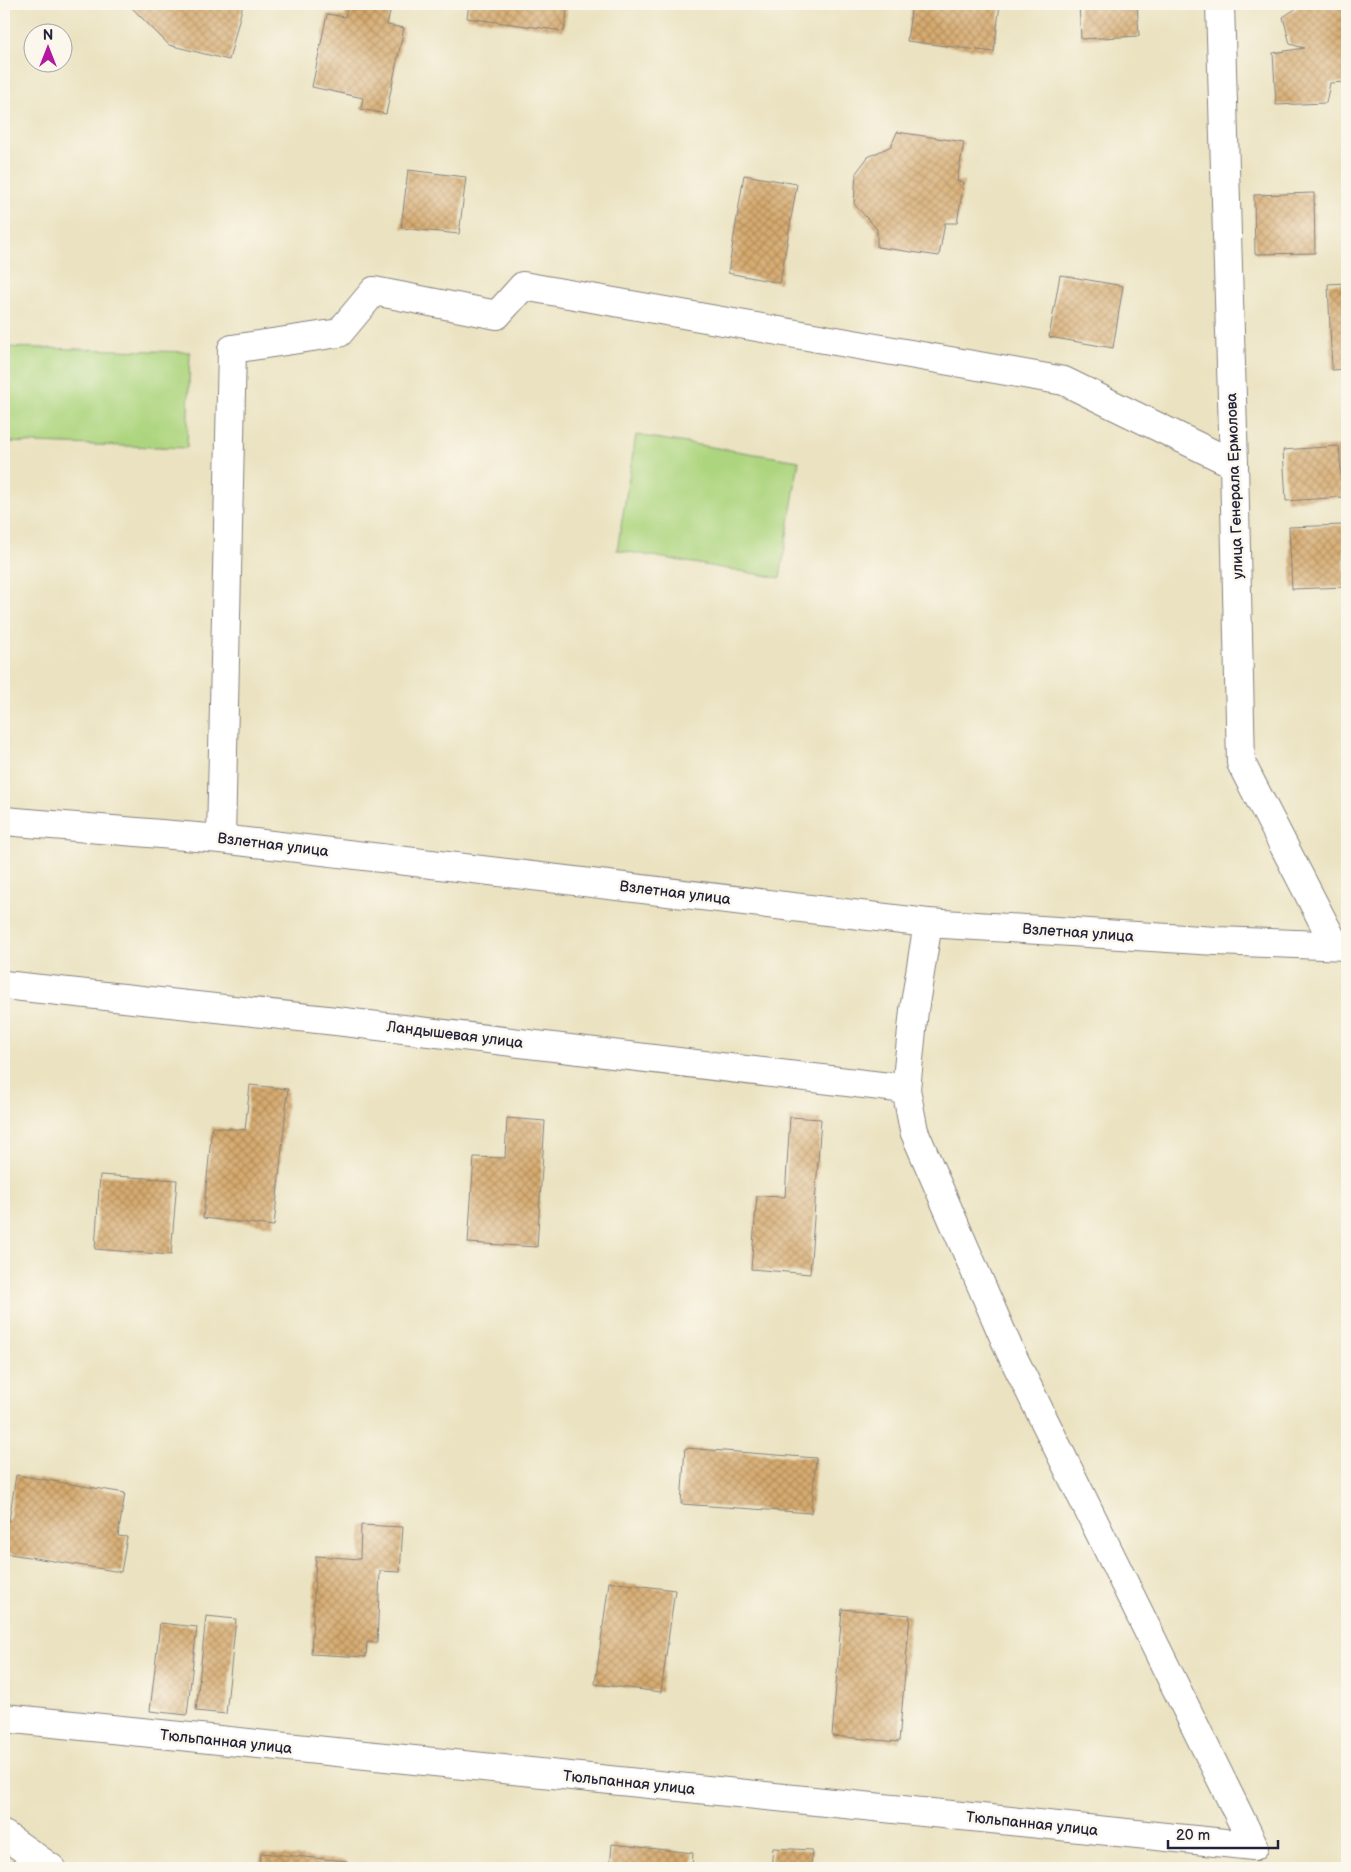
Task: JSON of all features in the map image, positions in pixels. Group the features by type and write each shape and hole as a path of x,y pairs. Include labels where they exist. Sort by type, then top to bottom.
{"street":[{"name":"улица Генерала Ермолова","path":"1220,4 1241,763 1341,946"},
{"path":"221,839 232,349 339,333 374,291 497,315 523,286 1064,381 1234,464"},
{"name":"Взлетная улица","path":"4,821 221,839 928,923 1216,941 1341,946"},
{"path":"906,1089 914,1010 928,923"},
{"name":"Ландышевая улица","path":"4,985 346,1022 906,1089"},
{"name":"Тюльпанная улица","path":"4,1718 1254,1846 1009,1349 914,1131 906,1089"},
{"path":"4,1836 50,1868"}],"green space":[{"path":"4,347 190,352 187,448 4,442"},
{"path":"636,435 799,461 780,578 617,550"}],"building":[{"path":"128,4 243,4 229,60 169,45"},
{"path":"348,4 390,12 387,25 404,28 386,114 361,109 363,98 312,87 327,14 345,17"},
{"path":"469,4 568,4 564,31 467,18"},
{"path":"912,4 1000,4 994,52 907,41"},
{"path":"1079,4 1137,4 1139,36 1081,39"},
{"path":"1303,4 1347,4 1347,82 1330,83 1326,103 1276,105 1273,53 1304,48 1290,44 1283,17"},
{"path":"897,132 964,142 957,181 964,182 957,223 945,223 939,256 877,247 877,229 854,204 856,173 868,157 891,146"},
{"path":"408,170 466,177 459,234 401,228"},
{"path":"744,175 797,184 780,283 728,273"},
{"path":"1314,193 1315,253 1255,254 1254,195"},
{"path":"1060,275 1123,286 1113,348 1049,337"},
{"path":"1347,283 1347,369 1332,370 1328,284"},
{"path":"1339,446 1343,497 1286,501 1283,450"},
{"path":"1343,525 1345,587 1292,589 1289,527"},
{"path":"250,1085 288,1089 274,1226 203,1218 212,1127 245,1130"},
{"path":"790,1117 821,1119 810,1274 751,1269 757,1196 785,1197"},
{"path":"507,1118 545,1121 537,1247 468,1243 474,1157 505,1158"},
{"path":"100,1175 177,1180 171,1255 95,1249"},
{"path":"685,1448 816,1458 811,1513 681,1504"},
{"path":"16,1475 125,1493 118,1536 127,1537 121,1572 4,1553 4,1521 9,1521"},
{"path":"361,1525 403,1527 400,1572 380,1571 377,1643 367,1642 366,1657 311,1654 316,1556 360,1559"},
{"path":"609,1582 675,1590 661,1692 595,1684"},
{"path":"842,1609 910,1615 899,1742 832,1736"},
{"path":"206,1616 236,1619 226,1714 196,1711"},
{"path":"160,1623 197,1627 187,1715 150,1711"},
{"path":"612,1844 693,1853 692,1868 610,1868"},
{"path":"773,1848 812,1850 811,1868 771,1868"},
{"path":"261,1853 347,1861 346,1868 259,1868"},
{"path":"901,1865 936,1867 936,1868 901,1868"}]}
